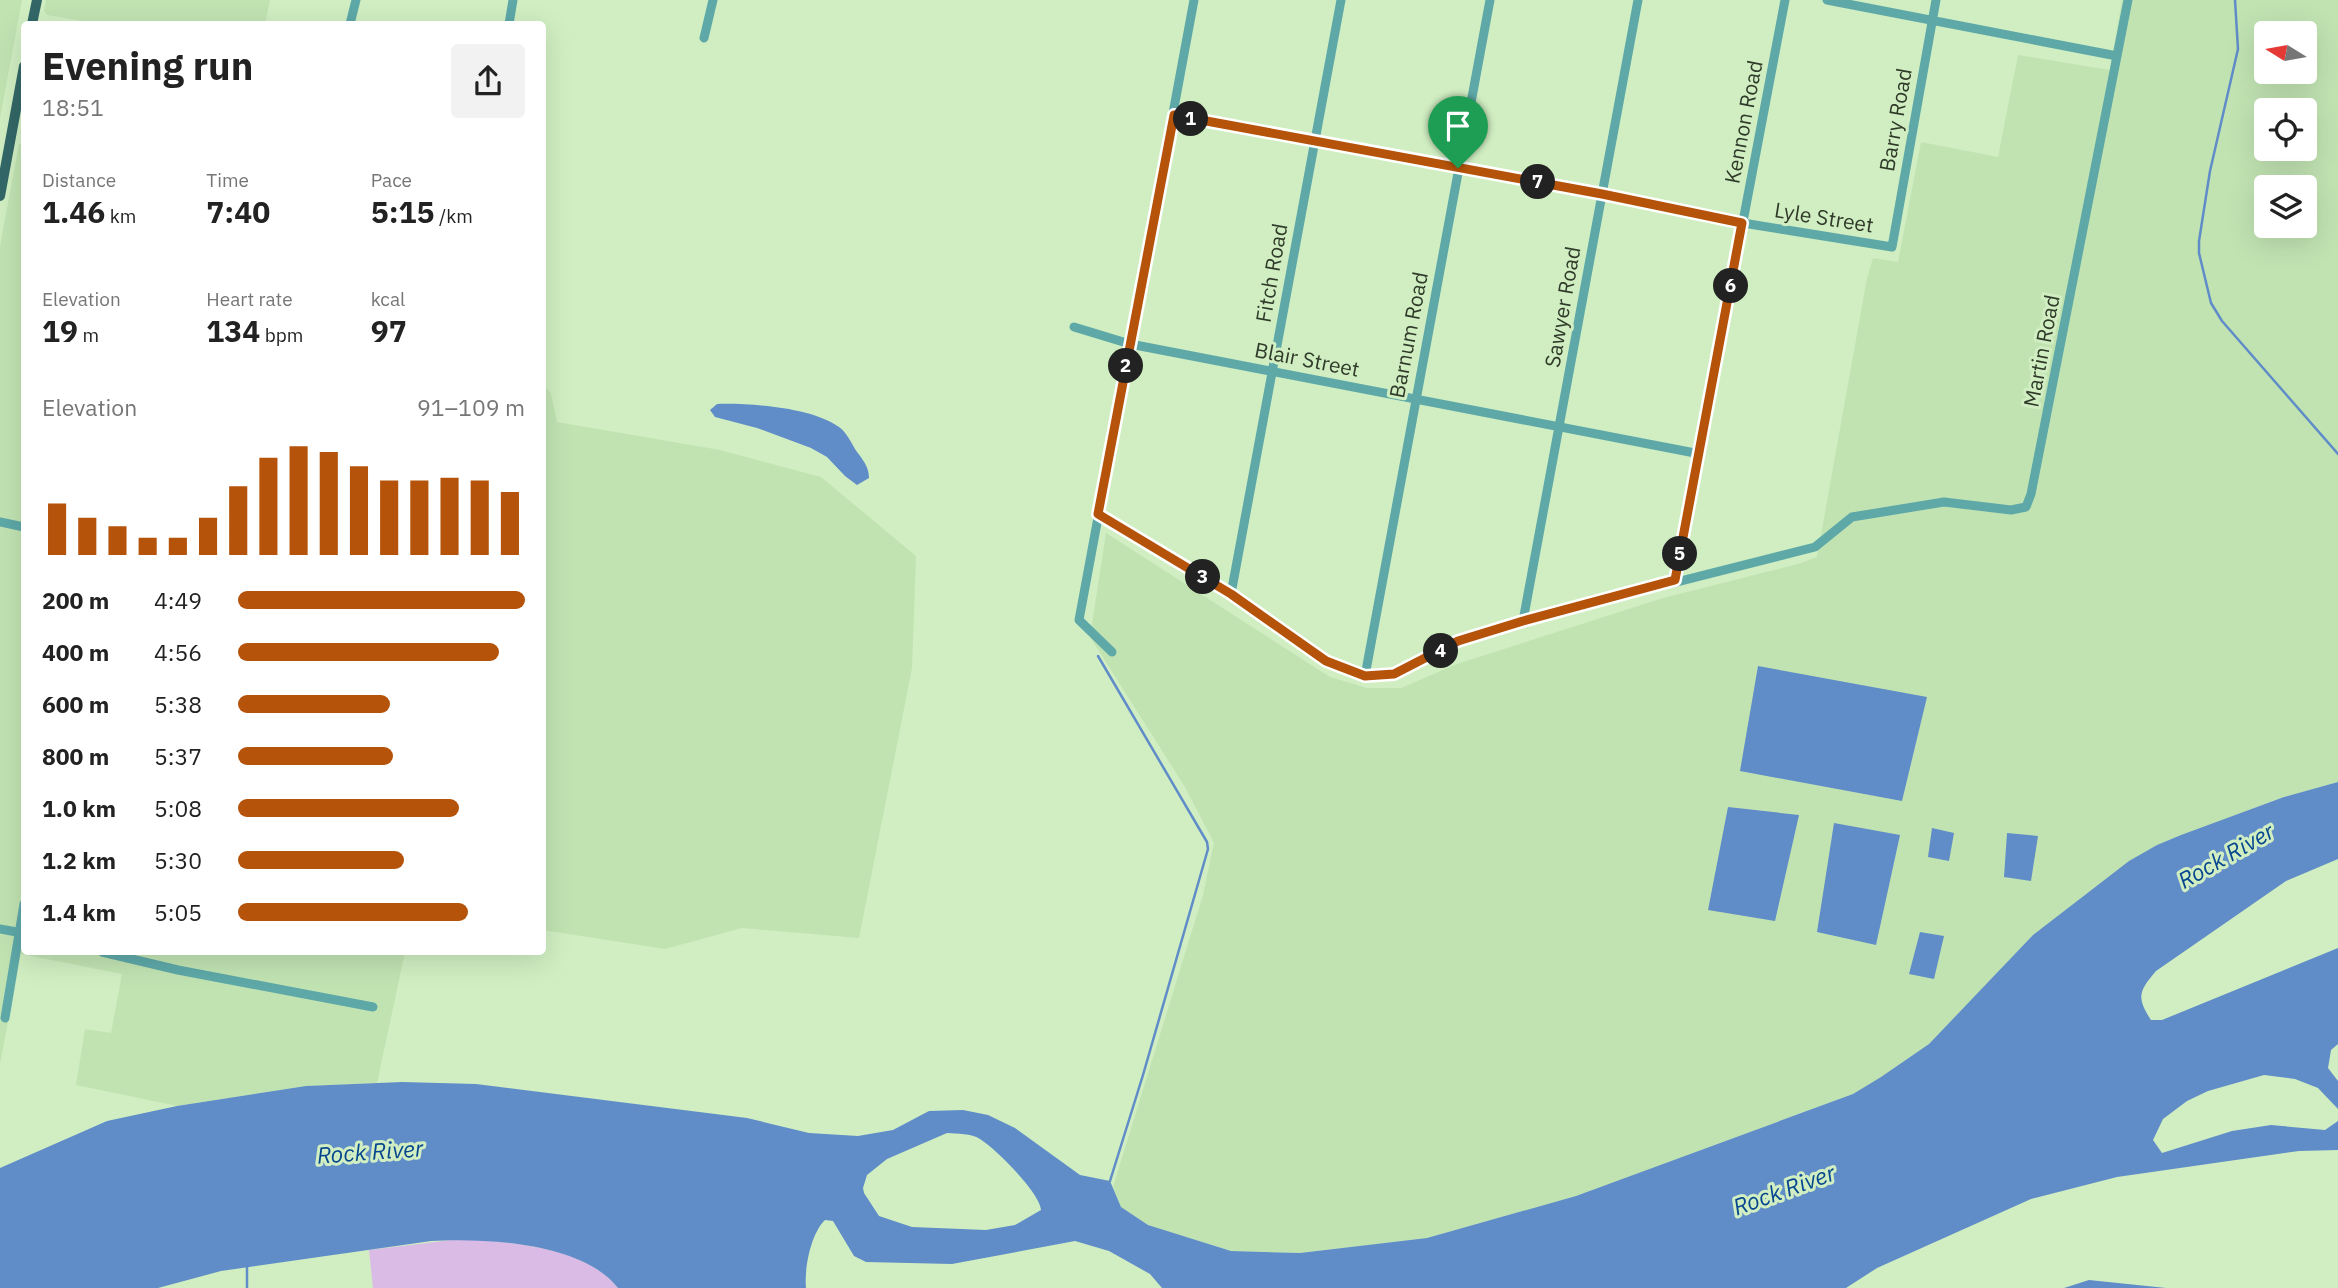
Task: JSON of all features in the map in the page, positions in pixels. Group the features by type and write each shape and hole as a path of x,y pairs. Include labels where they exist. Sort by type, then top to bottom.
{"main road":[{"path":"34,21 37,0"},
{"path":"0,196 21,82"}],"street":[{"path":"352,21 356,0"},
{"path":"510,21 513,0"},
{"path":"704,38 713,0"},
{"path":"1112,652 1079,621 1195,0"},
{"name":"Fitch Road","path":"1231,594 1341,0"},
{"name":"Barnum Road","path":"1365,676 1490,0"},
{"name":"Sawyer Road","path":"1523,621 1638,0"},
{"name":"Kennon Road","path":"1675,580 1785,0"},
{"path":"1827,0 2118,56"},
{"name":"Barry Road","path":"1892,247 1936,0"},
{"name":"Martin Road","path":"1675,580 1815,547 1852,517 1944,502 2011,510 2026,507 2034,481 2128,0"},
{"name":"Lyle Street","path":"1174,115 1602,194 1742,223 1892,247"},
{"name":"Blair Street","path":"1074,327 1130,344 1700,454"},
{"path":"1098,514 1231,594 1326,661 1365,676 1394,674 1458,641 1675,580"},
{"path":"0,522 21,526"},
{"path":"0,929 21,933"},
{"path":"5,1018 21,938"},
{"path":"115,955 178,970 373,1007"}],"shaded area":[{"path":"0,0 22,0 0,118"},
{"path":"46,0 270,0 266,21 82,21 47,15 44,11"},
{"path":"2122,0 2338,0 2338,782 2284,797 2181,835 2129,861 2033,935 1929,1044 1853,1094 1576,1196 1427,1238 1300,1253 1231,1251 1148,1225 1121,1207 1113,1187 1203,895 1214,843 1185,787 1090,637 1106,533 1330,677 1367,688 1401,688 1457,664 1663,598 1817,557 1867,278 1873,258 1898,262 1921,142 1998,157 2018,55 2110,70"},
{"path":"19,144 21,954 0,1064 0,246"},
{"path":"546,387 551,394 557,422 720,450 821,477 916,556 912,668 859,938 742,928 665,949 546,930"},
{"path":"26,955 404,955 377,1083 306,1086 177,1106 76,1085 85,1029 111,1033 122,974"},
{"path":"460,1239 523,1245 567,1255 604,1274 618,1288 373,1288 369,1250"}],"water":[{"path":"717,404 780,408 827,420 846,434 865,463 869,478 857,485 827,457 811,448 757,428 715,417 710,410"},
{"path":"1758,666 1927,697 1902,801 1740,771"},
{"name":"Rock River","path":"2338,782 2338,859 2286,881 2156,971 2143,989 2142,1000 2151,1020 2162,1020 2338,948 2338,1044 2331,1050 2328,1068 2338,1081 2338,1109 2318,1088 2295,1079 2264,1075 2208,1091 2187,1101 2163,1119 2153,1140 2162,1153 2232,1131 2271,1125 2325,1130 2338,1121 2338,1150 2299,1151 2117,1177 2031,1199 1877,1268 1846,1288 1162,1288 1150,1274 1109,1251 1075,1241 952,1264 866,1262 854,1256 833,1221 825,1220 816,1233 810,1252 806,1288 618,1288 602,1273 557,1252 504,1242 453,1240 221,1271 158,1288 0,1288 0,1168 107,1121 177,1106 306,1086 402,1082 476,1084 747,1118 809,1133 858,1136 893,1130 929,1111 963,1110 988,1115 1015,1128 1080,1175 1110,1181 1121,1207 1148,1225 1231,1251 1300,1253 1427,1238 1576,1196 1853,1094 1929,1044 2033,935 2129,861 2181,835 2284,797","holes":["947,1133 973,1136 987,1144 1025,1183 1039,1202 1041,1210 1015,1225 986,1230 912,1227 879,1216 864,1193 867,1175 887,1159"]},
{"path":"1728,807 1799,815 1775,921 1708,910"},
{"path":"1834,823 1900,835 1876,945 1817,932"},
{"path":"1932,828 1954,833 1949,861 1928,857"},
{"path":"2007,833 2038,836 2031,881 2004,877"},
{"path":"1920,932 1944,936 1934,979 1909,974"},
{"path":"2089,1280 2166,1288 2064,1288"}],"waterway":[{"path":"2235,0 2238,49 2210,171 2199,253 2211,303 2222,321 2338,454"},
{"path":"1098,656 1207,842 1208,849 1110,1181"},
{"path":"247,1267 247,1288"}],"route":[{"path":"1174,115 1458,168 1742,223 1700,454 1675,580 1458,641 1394,674 1365,676 1326,661 1231,594 1098,514 1174,115"}]}
